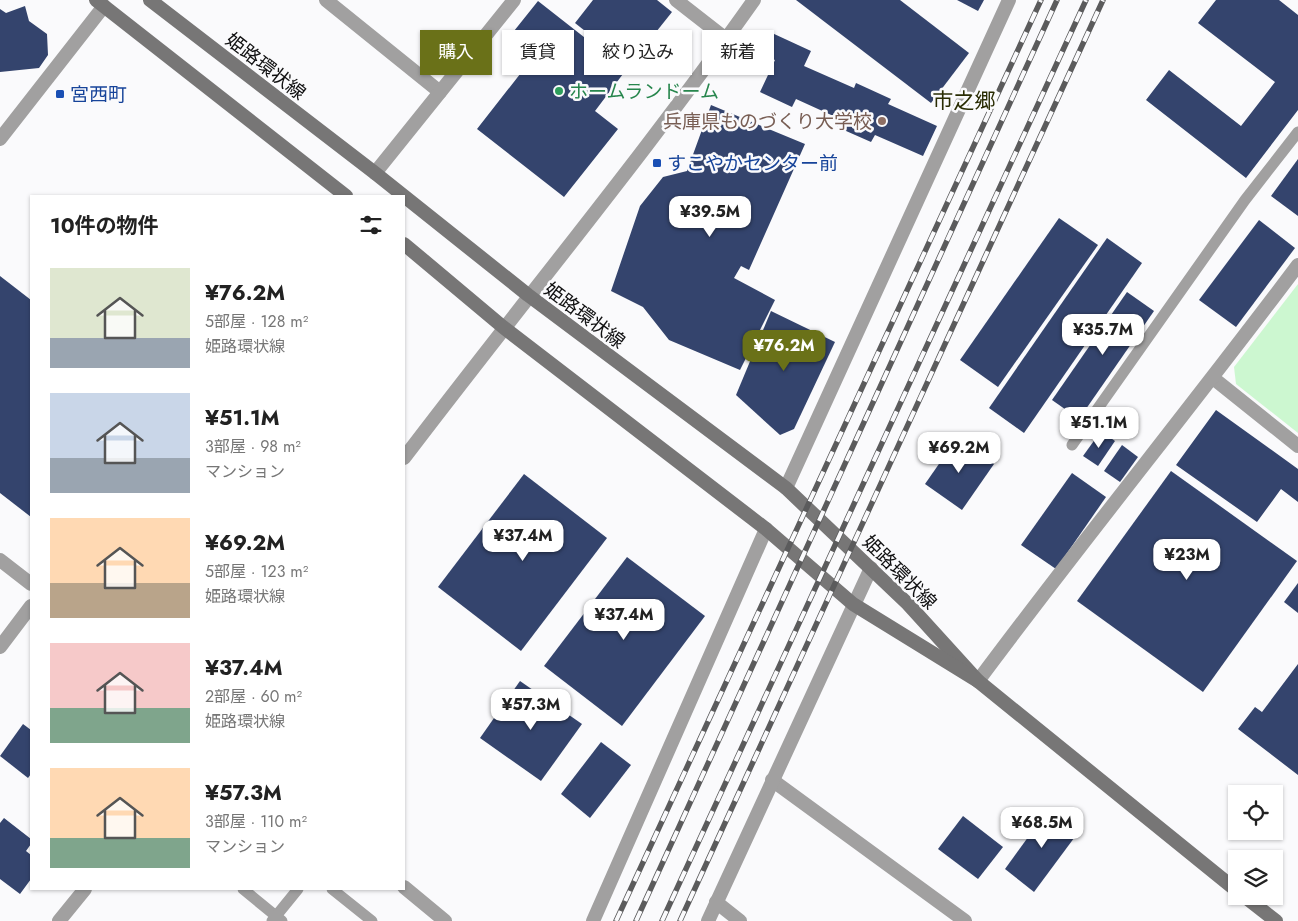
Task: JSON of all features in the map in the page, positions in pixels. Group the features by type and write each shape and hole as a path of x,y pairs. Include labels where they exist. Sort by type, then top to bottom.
{"main road":[{"name":"姫路環状線","path":"150,0 403,195"},
{"path":"103,2 345,195"},
{"name":"姫路環状線","path":"405,197 528,295 786,488 908,604 978,681"},
{"name":"姫路環状線","path":"405,245 504,327 766,530 853,604 978,681 1228,884"},
{"path":"1256,905 1276,921"}],"street":[{"path":"326,0 440,92"},
{"path":"375,173 514,0"},
{"path":"676,0 714,30"},
{"path":"732,30 754,0"},
{"path":"786,488 1010,0"},
{"path":"0,139 103,2"},
{"path":"405,457 528,295 678,107 702,73"},
{"path":"978,681 1049,585 1214,378 1298,265"},
{"path":"1214,378 1298,446"},
{"path":"592,921 766,530"},
{"path":"0,560 30,583"},
{"path":"708,921 871,568"},
{"path":"0,647 30,607"},
{"path":"772,780 965,921"},
{"path":"405,888 445,921"},
{"path":"59,921 84,890"},
{"path":"716,902 740,921"}],"lane":[{"path":"1072,444 1245,200 1298,132"},
{"path":"244,890 277,919 297,890"},
{"path":"333,890 372,921"}],"green space":[{"path":"1298,284 1298,433 1236,384 1234,367"}],"building":[{"path":"593,0 657,0 672,12 658,30 584,30 575,23"},
{"path":"796,0 900,0 969,53 931,103"},
{"path":"957,0 984,0 978,11"},
{"path":"1216,0 1279,0 1298,15 1298,110 1246,178 1146,100 1169,70 1241,126 1275,82 1198,23"},
{"name":"ホームランドーム","path":"538,1 584,37 584,75 622,75 595,111 618,129 564,197 477,129 519,75 574,75 574,30 515,30"},
{"path":"25,6 29,21 47,34 48,55 39,68 0,72 0,9 6,13"},
{"path":"774,34 811,51 804,66 854,88 856,83 891,99 888,104 937,126 923,156 875,135 871,142 837,127 840,119 796,99 792,107 760,92 768,75 774,75"},
{"path":"711,105 805,144 749,270 741,266 734,278 775,300 740,370 669,340 643,307 611,291 640,206 663,177 687,171"},
{"path":"1298,159 1298,216 1271,196"},
{"path":"1059,218 1098,245 998,387 960,360"},
{"path":"1259,220 1295,248 1236,327 1199,300"},
{"path":"1107,238 1142,263 1024,433 989,408"},
{"path":"0,276 30,299 30,516 0,493"},
{"path":"1127,292 1154,311 1079,419 1052,400"},
{"path":"771,311 835,342 794,429 780,435 736,395"},
{"path":"1216,410 1298,469 1298,502 1281,489 1257,522 1176,465"},
{"path":"1101,431 1115,441 1098,466 1083,456"},
{"path":"957,438 994,464 962,510 925,484"},
{"path":"1122,445 1138,457 1120,482 1104,471"},
{"path":"1171,471 1297,561 1203,692 1077,601"},
{"path":"1072,473 1106,497 1056,569 1021,545"},
{"path":"524,474 607,538 521,651 438,587"},
{"path":"627,557 705,616 622,726 544,666"},
{"path":"1298,583 1298,613 1284,602"},
{"path":"1298,664 1298,775 1238,729 1255,707 1262,712"},
{"path":"520,681 582,724 541,781 480,738"},
{"path":"23,724 30,729 30,775 28,778 0,756"},
{"path":"601,742 631,765 590,818 561,794"},
{"path":"1050,807 1080,830 1034,892 1005,869"},
{"path":"963,816 1003,847 978,879 938,849"},
{"path":"4,818 30,838 30,845 26,851 30,854 30,880 20,894 0,879 0,823"}],"railway":[{"path":"616,921 1041,0"},
{"path":"636,921 1057,0"},
{"path":"662,921 1086,0"},
{"path":"680,921 1103,0"}],"place":[{"name":"ホームランドーム","path":"559,91"},
{"name":"宮西町","path":"60,94"},
{"name":"兵庫県ものづくり大学校","path":"882,121"},
{"name":"すこやかセンター前","path":"657,163"}],"district":[{"name":"市之郷","path":"964,101"}]}
